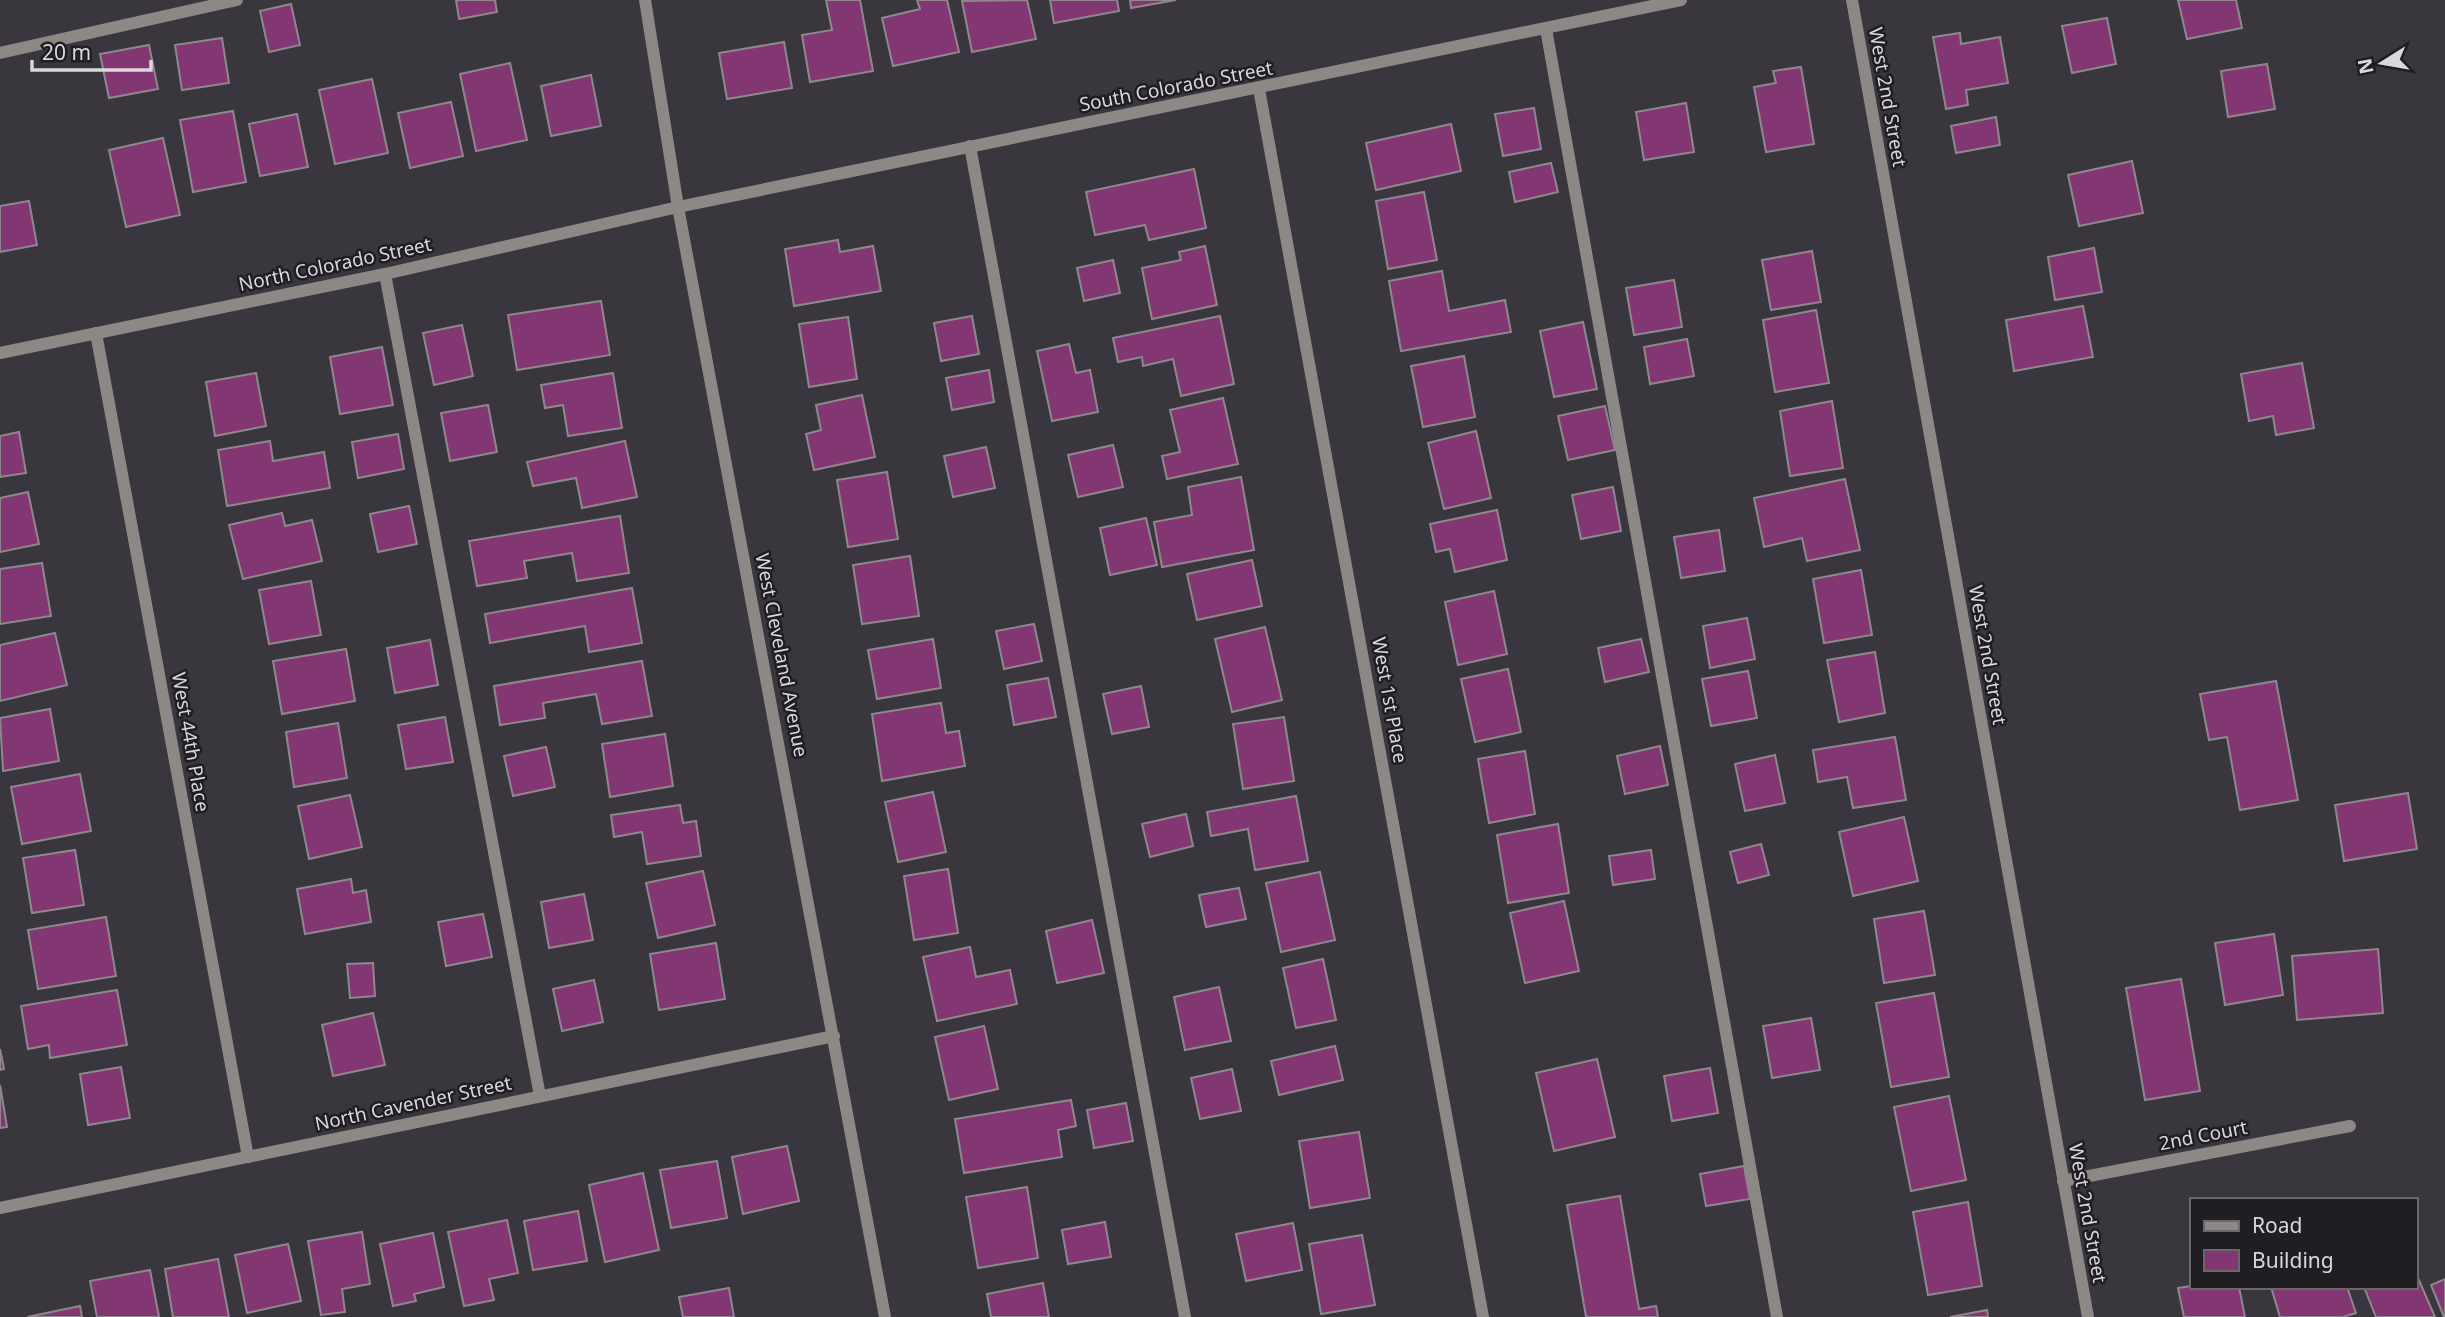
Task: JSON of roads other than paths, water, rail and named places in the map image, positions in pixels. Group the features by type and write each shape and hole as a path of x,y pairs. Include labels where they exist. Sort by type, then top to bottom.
{"street":[{"path":"0,53 237,0"},
{"name":"West Cleveland Avenue","path":"645,0 678,207 885,1317"},
{"name":"South Colorado Street","path":"678,207 1681,0"},
{"name":"West 2nd Street","path":"1852,0 2088,1317"},
{"path":"1546,29 1777,1317"},
{"name":"West 1st Place","path":"1259,89 1483,1317"},
{"path":"970,146 1185,1317"},
{"name":"North Colorado Street","path":"0,353 385,274 678,207"},
{"path":"385,274 540,1096"},
{"name":"West 44th Place","path":"96,333 248,1157"},
{"name":"North Cavender Street","path":"0,1208 834,1035"},
{"name":"2nd Court","path":"2063,1181 2350,1126"}]}
